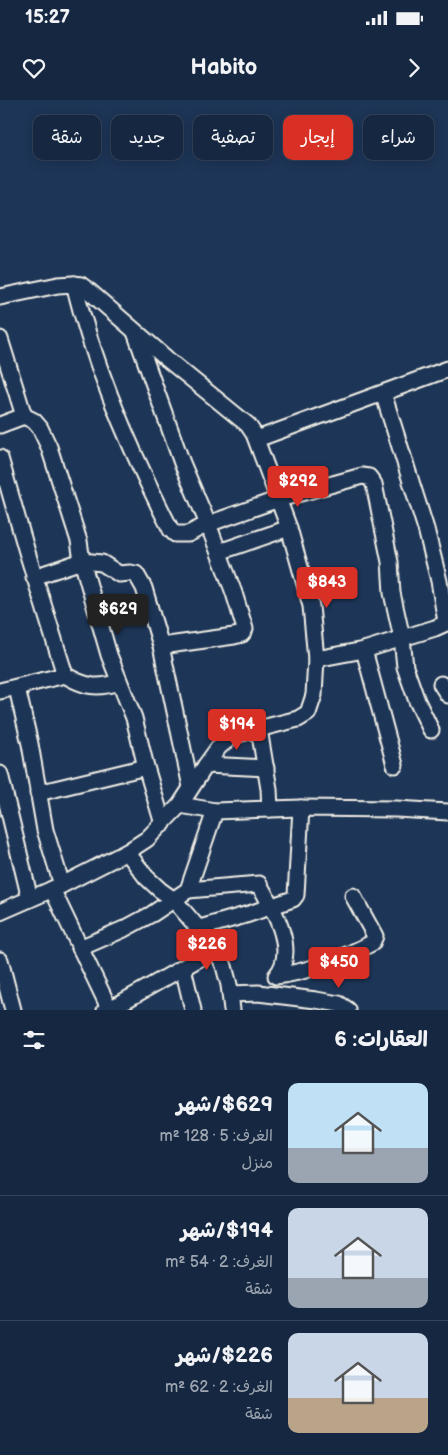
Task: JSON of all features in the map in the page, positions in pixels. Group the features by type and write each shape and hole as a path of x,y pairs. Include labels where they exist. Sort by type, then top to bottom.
{"street":[{"path":"0,297 58,285 74,284 85,287 248,425 257,439 289,528 311,606 316,659 314,695 308,713 298,719 238,734 230,738 219,748 206,765 180,805 147,839 128,852 57,887 0,912"},
{"path":"74,284 89,336 127,436 142,472 171,530 175,534 188,534 208,524 279,499 362,476 369,477 372,480 388,553 392,593 402,638 408,679 431,730"},
{"path":"135,330 182,463 219,552 245,626 244,632 234,636 161,646"},
{"path":"0,339 24,416 34,421 40,428 49,447 79,542 82,561 108,655 134,718 163,824"},
{"path":"257,439 448,369"},
{"path":"316,659 364,650 444,624 446,620 439,581 426,529 383,393"},
{"path":"0,425 24,416"},
{"path":"1,463 65,676"},
{"path":"219,552 289,528"},
{"path":"34,577 82,561 102,563 119,574 136,574 144,588 161,646 191,787"},
{"path":"364,650 395,765"},
{"path":"0,692 65,676 93,687 119,682"},
{"path":"16,688 30,744 44,830 57,887 80,948 108,1010 216,949"},
{"path":"259,729 266,768 270,809"},
{"path":"206,765 266,768"},
{"path":"38,793 146,767"},
{"path":"0,774 30,899"},
{"path":"180,805 215,811 301,808 448,812"},
{"path":"200,928 272,906 293,898 297,894 301,808"},
{"path":"188,890 215,811"},
{"path":"128,852 146,877 174,900 200,928 216,949 224,966 232,1010"},
{"path":"80,948 124,929 188,890 259,884 272,906 282,929 284,954 283,966 276,976 258,993"},
{"path":"276,976 342,958 372,943 375,936 353,896"},
{"path":"0,960 3,979 14,1010"},
{"path":"183,968 193,1010"},
{"path":"230,994 258,993 317,1005 339,1004 348,1010"}]}
